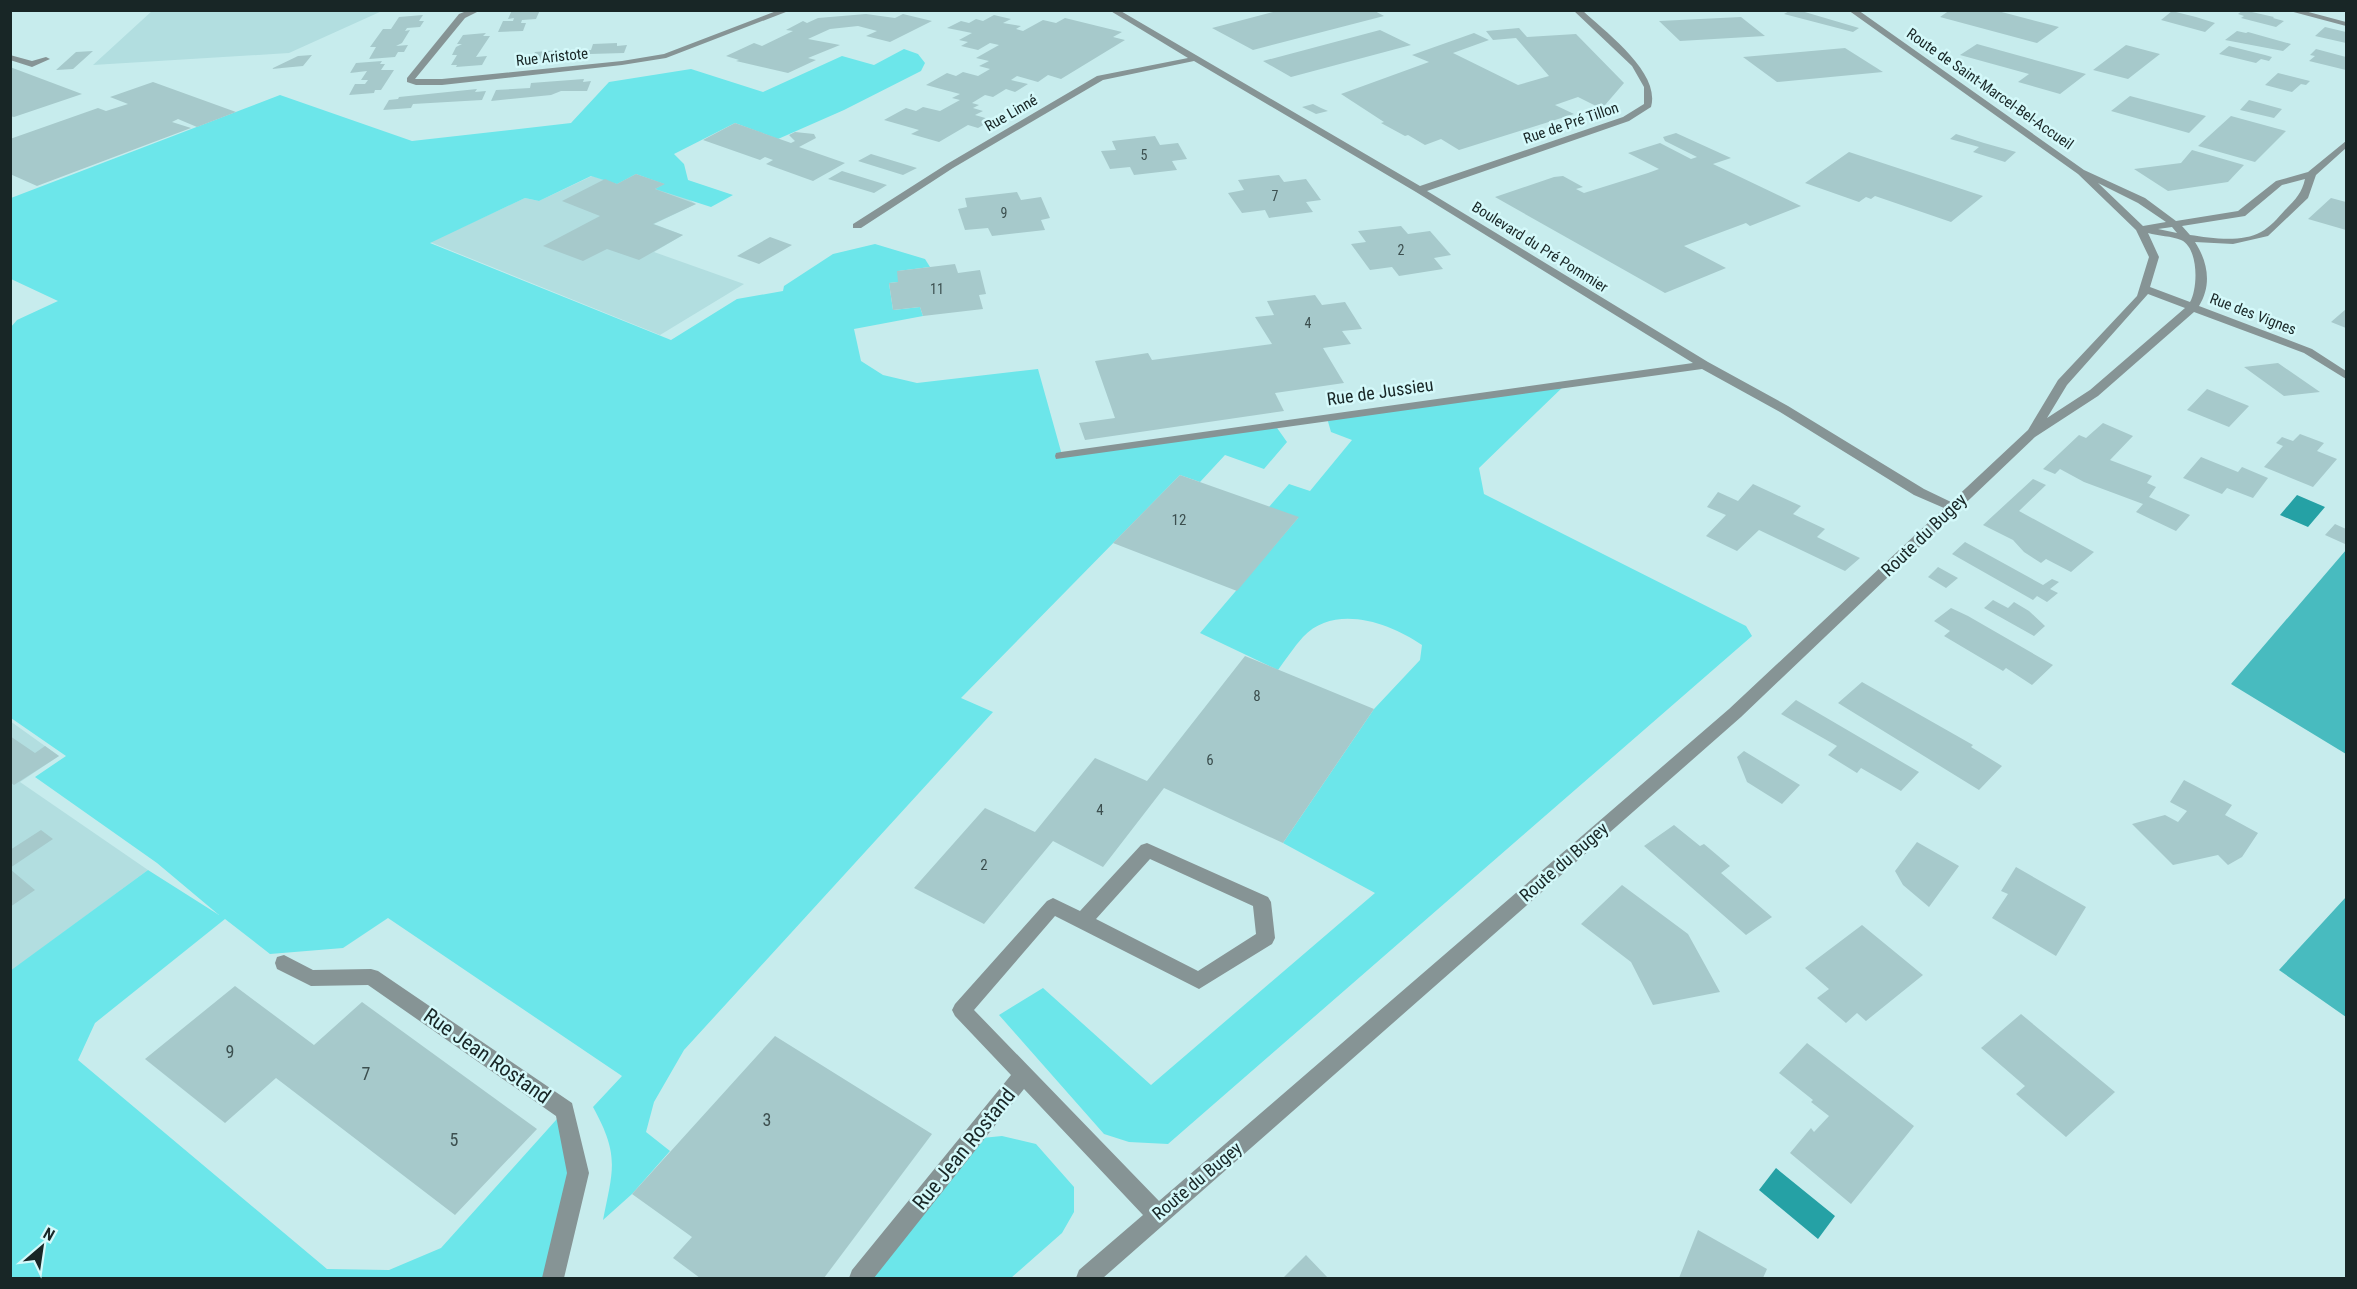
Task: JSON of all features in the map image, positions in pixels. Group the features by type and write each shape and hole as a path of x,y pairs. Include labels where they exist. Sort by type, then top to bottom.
{"street":[{"name":"Rue Aristote","path":"477,10 462,16 410,80 442,82 622,63 666,56 788,10"},
{"name":"Boulevard du Pré Pommier","path":"1113,10 1419,190 1704,365 1784,409 1919,492 1952,507"},
{"name":"Rue de Pré Tillon","path":"1419,190 1626,119 1648,105 1648,87 1635,65 1577,10"},
{"name":"Route de Saint-Marcel-Bel-Accueil","path":"1852,10 2081,172 2141,229"},
{"path":"2290,10 2346,24"},
{"path":"10,57 32,64 46,59"},
{"name":"Rue Linné","path":"857,226 950,166 1100,78 1194,59"},
{"path":"2141,229 2241,214 2279,183 2311,174 2346,144"},
{"name":"Route de Saint-Marcel-Bel-Accueil","path":"2081,172 2125,191 2175,223"},
{"path":"2141,229 2188,240 2262,236 2278,224 2308,192 2311,174"},
{"path":"2175,223 2202,265 2202,288 2193,307"},
{"name":"Route du Bugey","path":"2031,434 2062,382 2142,297 2154,257 2141,229"},
{"name":"Rue des Vignes","path":"2145,289 2308,351 2346,376"},
{"name":"Route du Bugey","path":"1087,1278 1735,713 2031,434 2094,393 2193,307"},
{"name":"Rue de Jussieu","path":"1062,456 1704,365"},
{"name":"Rue Jean Rostand","path":"1083,921 1147,850 1262,902 1266,938 1199,981 1053,906 962,1010 1157,1215"},
{"name":"Rue Jean Rostand","path":"284,963 311,978 371,977 565,1110 578,1173 553,1278"},
{"name":"Rue Jean Rostand","path":"860,1278 1023,1075"}],"shaded area":[{"path":"152,11 382,11 289,53 93,65"},
{"path":"904,49 918,54 925,63 921,71 844,110 778,139 735,123 674,154 684,164 688,180 733,195 711,207 655,189 664,184 636,174 617,184 591,176 539,201 525,198 430,243 671,340 737,299 783,291 784,286 833,254 875,244 925,259 930,267 898,271 898,282 889,283 893,310 920,307 923,316 854,329 861,361 883,375 917,383 1038,369 1062,455 1275,425 1287,442 1264,469 1225,455 1200,482 1180,475 961,698 993,712 684,1050 654,1102 646,1132 670,1151 632,1194 603,1220 611,1175 611,1151 602,1124 593,1107 622,1076 388,918 343,948 270,954 225,919 95,1023 78,1060 327,1269 389,1270 441,1248 565,1110 578,1173 553,1278 11,1278 10,971 148,870 219,915 157,863 35,777 66,756 11,718 11,327 17,320 58,301 11,279 11,198 280,95 412,141 571,123 609,82 691,69 763,92 842,56 874,65"},
{"path":"636,174 665,184 696,204 654,224 683,235 654,252 744,284 660,335 430,242 525,198 539,201 592,176 617,183"},
{"path":"1566,384 1479,468 1484,494 1746,626 1752,636 1168,1144 1129,1142 1104,1134 999,1015 1043,988 1151,1085 1375,893 1283,843 1374,709 1420,660 1422,645 1379,624 1346,619 1331,621 1316,627 1303,637 1278,670 1200,633 1298,518 1269,507 1289,484 1310,491 1352,440 1331,432 1327,418"},
{"path":"2297,495 2325,507 2308,527 2280,515"},
{"path":"2346,550 2346,754 2231,684"},
{"path":"10,721 59,756 20,782 148,870 11,971"},
{"path":"2346,897 2346,1017 2279,970"},
{"path":"1002,1136 1036,1144 1074,1187 1074,1212 1062,1233 1011,1278 860,1278 972,1139"},
{"path":"1776,1168 1835,1216 1818,1239 1759,1190"}],"building":[{"path":"512,10 540,10 536,19 522,20 521,23 526,23 523,31 498,32 503,21 513,21 514,18 508,19"},
{"path":"1281,10 1373,10 1384,16 1253,50 1212,28"},
{"path":"1791,10 1859,28 1853,32 1784,14"},
{"path":"1950,10 1994,10 2059,27 2037,43 1940,17"},
{"path":"2243,10 2284,21 2276,27 2241,18 2244,16 2238,14"},
{"path":"2172,11 2215,23 2205,32 2161,20"},
{"path":"866,14 895,18 903,14 932,21 890,42 866,36 877,31 858,26 830,29 808,39 840,45 808,58 816,60 788,73 736,61 739,60 726,56 754,43 762,46 793,31 786,30 803,21 807,23 818,18"},
{"path":"423,15 419,21 424,21 420,27 407,28 405,31 410,30 402,43 396,46 408,45 404,52 398,52 395,57 369,59 376,47 370,47 383,29 391,29 399,17"},
{"path":"994,15 1011,19 1003,23 1021,26 1016,29 1023,31 1043,20 1056,23 1065,18 1122,32 1113,37 1125,40 1061,79 1048,75 1038,82 1017,76 1011,80 1028,84 1015,92 1006,89 993,97 985,95 972,103 979,105 973,108 983,111 975,115 992,120 978,128 968,125 939,142 911,134 919,130 884,120 906,108 916,111 923,107 940,111 960,100 952,98 960,94 926,85 947,73 956,76 963,72 978,76 990,69 979,66 989,61 976,58 999,45 990,43 978,50 961,46 968,42 959,40 972,33 947,28 961,21 969,23 976,19 983,21"},
{"path":"1741,17 1765,36 1680,41 1659,21"},
{"path":"2325,27 2346,32 2346,43 2315,36"},
{"path":"1519,28 1527,37 1576,34 1624,83 1605,105 1598,107 1578,97 1555,105 1574,114 1459,150 1441,139 1425,145 1408,135 1405,136 1381,123 1384,122 1341,94 1429,62 1412,55 1474,33 1489,40 1453,53 1518,85 1549,76 1516,38 1493,40 1486,31"},
{"path":"1380,30 1411,45 1291,77 1263,61"},
{"path":"2237,31 2291,44 2283,51 2225,40"},
{"path":"486,33 483,36 490,36 476,57 487,56 482,65 456,67 457,65 451,65 457,55 452,55 456,47 462,44 457,44 463,35"},
{"path":"617,43 617,46 627,45 624,53 590,54 588,59 530,61 535,52 560,50 559,54 591,50 593,44"},
{"path":"1977,44 2086,74 2060,94 2018,82 2029,74 1960,55"},
{"path":"2126,45 2160,54 2128,79 2093,70"},
{"path":"2229,46 2272,57 2269,61 2261,59 2256,63 2219,54"},
{"path":"1845,48 1883,72 1777,82 1743,57"},
{"path":"2316,49 2346,57 2346,70 2309,61 2315,56 2310,55"},
{"path":"93,51 73,69 56,70 76,52"},
{"path":"312,55 303,66 271,69 298,56"},
{"path":"382,61 380,64 385,64 381,70 394,70 381,90 375,90 374,93 349,95 355,84 365,84 368,80 361,80 367,71 350,73 356,63"},
{"path":"10,67 82,94 14,117 10,116"},
{"path":"2278,73 2310,81 2306,85 2301,84 2292,92 2265,85"},
{"path":"584,79 583,82 591,81 587,91 561,91 551,95 491,101 496,90 530,88 531,83"},
{"path":"153,82 236,112 197,127 178,119 172,122 191,128 37,186 10,174 10,139 98,108 106,111 128,104 110,97"},
{"path":"477,89 475,92 486,91 482,100 413,104 411,108 383,110 389,100 399,97"},
{"path":"2130,96 2206,116 2189,133 2111,111"},
{"path":"2249,100 2282,109 2274,118 2240,110"},
{"path":"1313,104 1328,111 1316,114 1302,107"},
{"path":"2231,116 2286,131 2255,162 2198,146"},
{"path":"735,123 791,143 795,141 789,135 795,132 814,134 816,138 799,147 845,163 813,181 766,164 773,160 765,157 760,160 703,140"},
{"path":"1676,133 1731,158 1713,164 1801,206 1750,226 1746,223 1684,246 1726,268 1665,293 1495,197 1554,177 1563,176 1583,187 1576,189 1584,193 1648,173 1659,169 1628,153 1660,143 1691,159 1697,157 1665,141 1663,137"},
{"path":"1956,134 2016,152 2005,162 1973,152 1979,147 1950,139"},
{"path":"1155,136 1160,145 1178,143 1187,159 1172,161 1177,170 1134,175 1130,167 1110,169 1101,151 1116,150 1112,141"},
{"path":"2192,150 2244,165 2228,182 2168,191 2134,169 2181,163"},
{"path":"1849,152 1983,196 1951,222 1875,196 1871,199 1866,197 1859,202 1805,183"},
{"path":"871,154 917,168 903,175 858,161"},
{"path":"842,171 887,185 874,193 828,179"},
{"path":"636,174 665,184 655,189 696,204 653,224 683,235 639,260 607,249 583,261 543,246 600,216 562,201 605,179 617,184"},
{"path":"1279,175 1284,182 1306,179 1321,200 1306,202 1313,212 1269,218 1265,210 1242,213 1228,193 1244,190 1238,180"},
{"path":"1017,192 1021,200 1041,197 1050,218 1041,220 1045,230 992,236 988,228 965,230 958,209 967,207 965,198"},
{"path":"2331,198 2346,202 2346,230 2308,219"},
{"path":"1401,226 1408,234 1430,231 1451,255 1434,258 1443,269 1399,276 1392,267 1370,270 1351,244 1366,242 1358,231"},
{"path":"770,237 792,245 759,264 737,256"},
{"path":"955,264 958,273 980,270 986,294 979,295 983,309 923,316 920,307 893,310 889,283 898,282 897,271"},
{"path":"1315,295 1322,305 1345,302 1362,329 1342,331 1351,344 1323,348 1344,383 1275,393 1284,411 1085,440 1079,423 1115,418 1095,361 1148,353 1152,360 1272,344 1255,317 1274,315 1267,301"},
{"path":"2346,309 2346,328 2331,322"},
{"path":"2278,363 2320,392 2284,396 2244,367"},
{"path":"2207,389 2249,406 2229,427 2187,410"},
{"path":"2103,423 2133,436 2110,460 2152,476 2147,483 2156,487 2149,497 2190,515 2176,531 2136,512 2143,504 2084,482 2060,469 2055,474 2043,469 2079,435 2086,438"},
{"path":"2300,434 2324,443 2317,451 2337,459 2313,487 2264,467 2283,446 2276,443 2282,437 2293,441"},
{"path":"2201,457 2238,472 2242,467 2268,478 2253,498 2227,488 2222,494 2183,478"},
{"path":"1180,475 1299,517 1237,591 1113,543"},
{"path":"2033,479 2046,485 2019,511 2094,552 2071,572 2046,559 2041,563 2024,552 2013,540 1983,525"},
{"path":"1753,484 1801,506 1793,514 1825,529 1817,537 1860,558 1845,571 1759,530 1737,551 1706,536 1726,515 1707,507 1718,492 1738,501"},
{"path":"2335,524 2346,529 2345,544 2325,535"},
{"path":"1965,542 2043,585 2052,579 2059,582 2050,589 2058,593 2047,602 2037,596 2033,600 1952,554"},
{"path":"1938,567 1958,578 1946,588 1928,577"},
{"path":"1993,600 2008,608 2014,602 2029,611 2045,626 2034,636 1984,608"},
{"path":"1951,608 2053,665 2032,685 2006,668 2003,671 1944,636 1950,631 1934,621"},
{"path":"1245,656 1374,709 1283,843 1164,788 1103,867 1053,841 984,924 914,888 985,808 1035,832 1095,758 1147,781"},
{"path":"1862,682 1973,745 1971,747 2002,766 1979,790 1838,703"},
{"path":"1796,700 1919,772 1901,791 1861,768 1857,773 1828,755 1837,746 1781,714"},
{"path":"10,736 35,753 45,746 59,756 14,785 10,782"},
{"path":"1744,751 1800,785 1782,804 1747,782 1737,757"},
{"path":"2184,780 2232,805 2225,815 2258,833 2242,857 2228,865 2218,855 2173,865 2132,824 2165,815 2178,822 2187,811 2170,802"},
{"path":"1674,825 1700,846 1704,844 1730,866 1721,873 1772,917 1746,935 1644,846"},
{"path":"41,830 53,839 10,868 10,850"},
{"path":"1917,842 1959,866 1929,907 1903,885 1895,871"},
{"path":"2016,867 2086,907 2056,956 1992,918 2008,894 2001,891"},
{"path":"10,869 35,890 10,907"},
{"path":"1622,885 1688,934 1720,992 1653,1005 1631,962 1581,924"},
{"path":"1862,925 1923,975 1866,1021 1857,1013 1846,1023 1817,998 1829,989 1805,968"},
{"path":"235,986 314,1045 362,1002 537,1129 455,1215 276,1078 225,1123 145,1059"},
{"path":"2021,1014 2115,1092 2066,1137 2016,1094 2025,1086 1981,1048"},
{"path":"775,1036 932,1134 824,1278 700,1278 673,1258 692,1237 632,1194"},
{"path":"1807,1043 1914,1126 1851,1204 1790,1153 1811,1128 1814,1132 1829,1116 1779,1073"},
{"path":"1698,1230 1767,1269 1763,1278 1679,1278"},
{"path":"1306,1255 1328,1278 1283,1278"}]}
